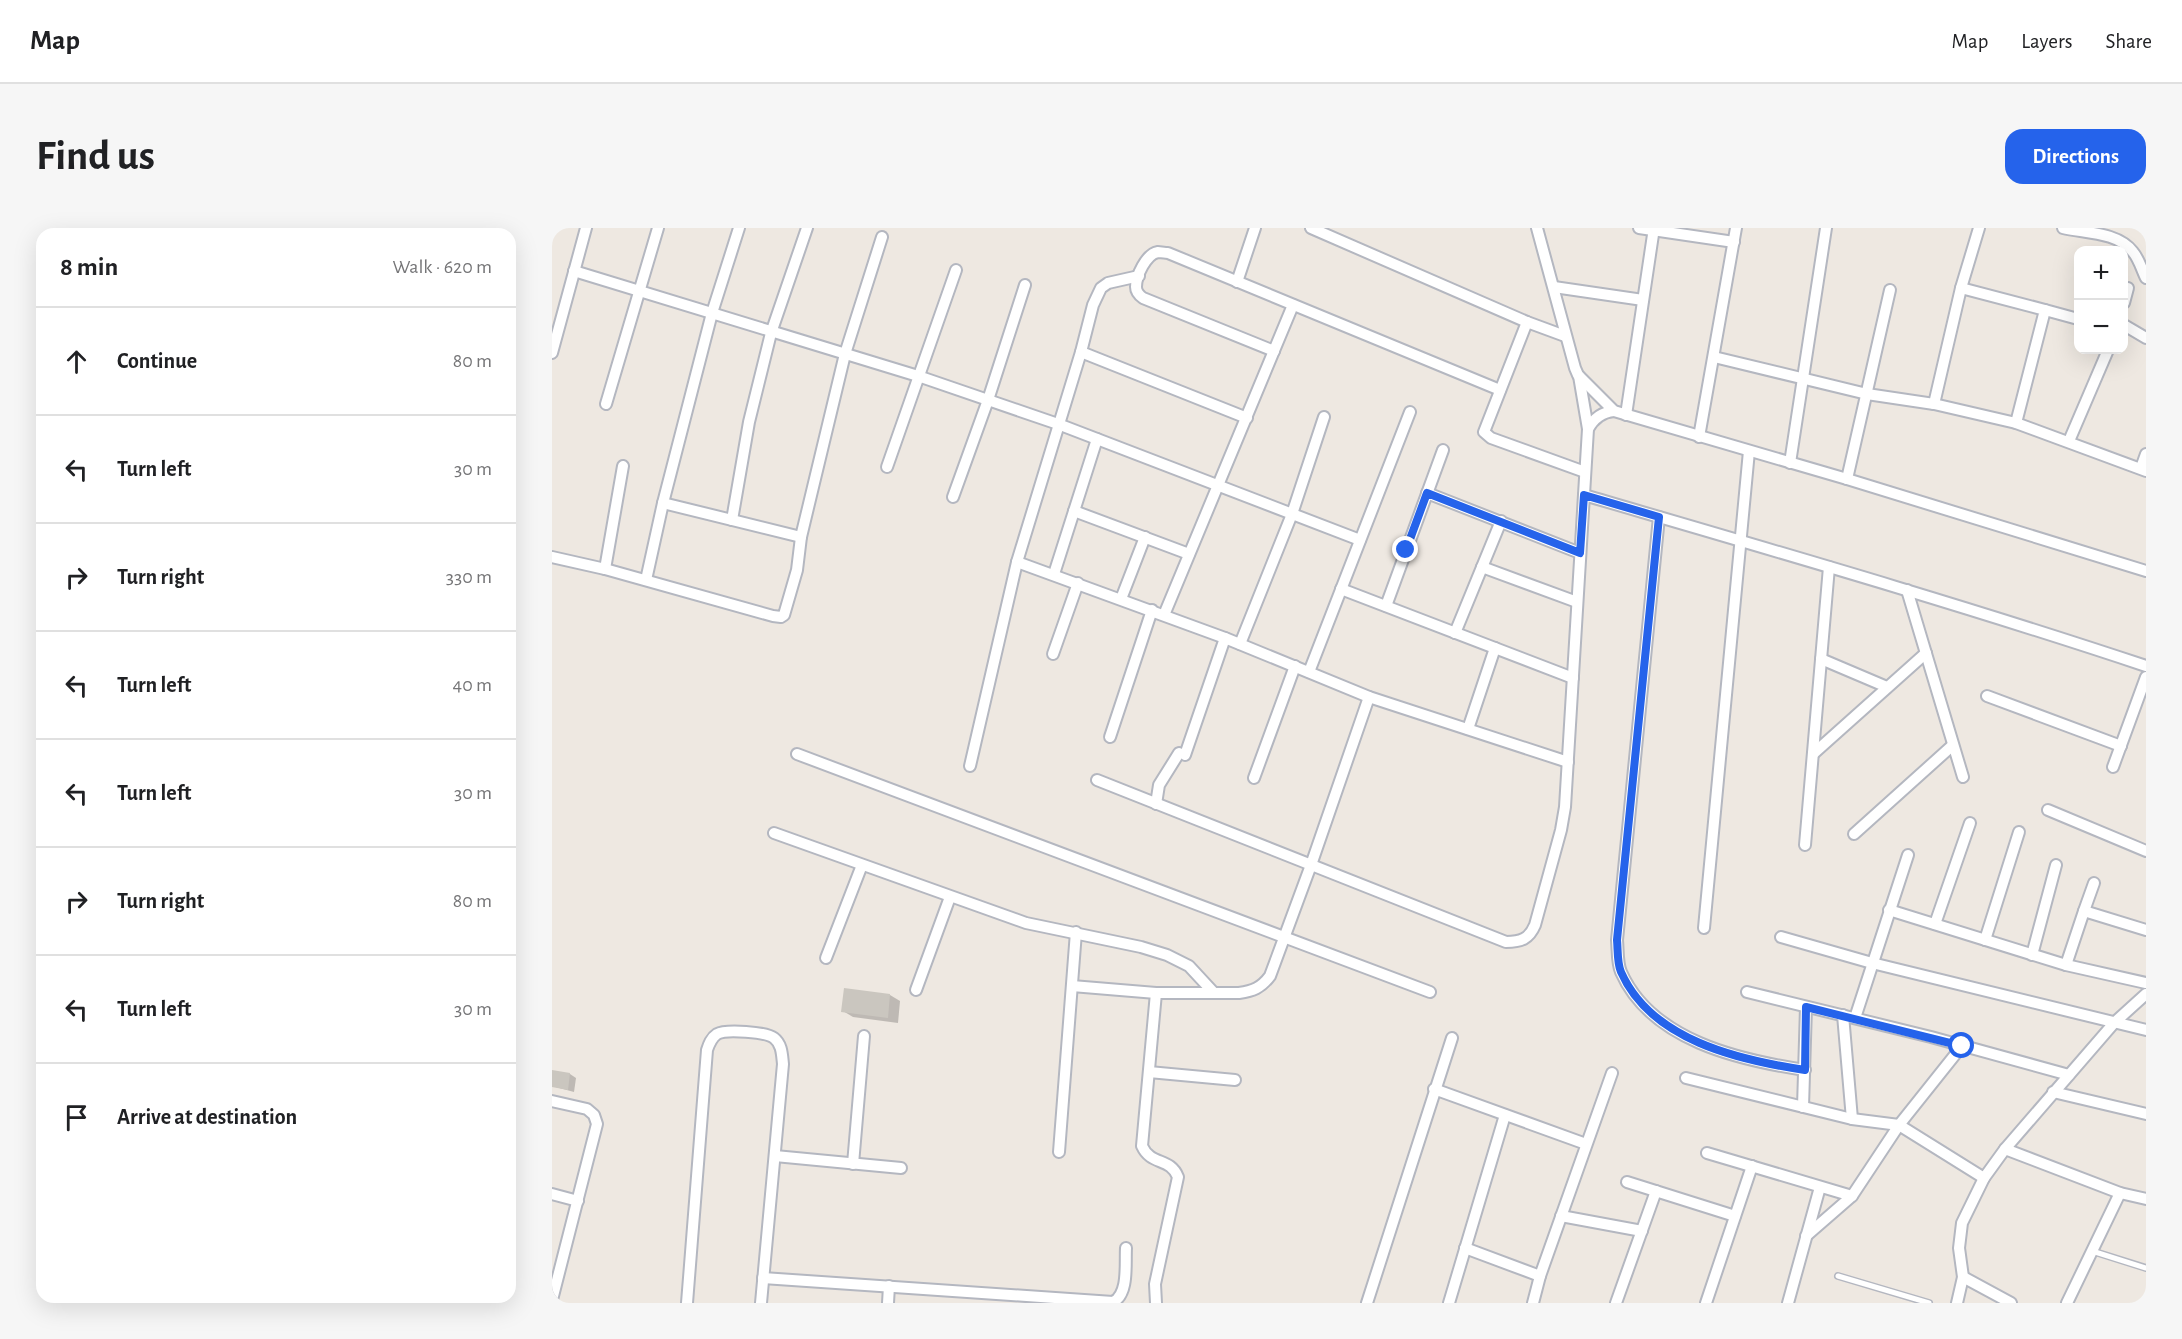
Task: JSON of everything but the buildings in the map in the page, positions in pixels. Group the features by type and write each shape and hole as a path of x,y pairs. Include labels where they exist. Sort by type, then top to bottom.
{"street":[{"path":"552,353 586,228"},
{"path":"606,404 658,228"},
{"path":"646,580 663,503 712,313 739,228"},
{"path":"732,520 749,422 771,333 807,228"},
{"path":"1237,282 1255,228"},
{"path":"1311,228 1527,322 1565,336"},
{"path":"1097,780 1506,942 1518,942 1531,934 1561,830 1565,807 1588,429 1578,375 1565,336 1537,228"},
{"path":"1639,228 1734,242"},
{"path":"1699,436 1736,228"},
{"path":"1790,463 1826,228"},
{"path":"1934,404 1961,288 1979,228"},
{"path":"2067,228 2112,233 2134,253 2146,278"},
{"path":"1626,415 1654,229"},
{"path":"552,557 605,569 773,616 784,615 845,354 882,237"},
{"path":"1274,351 1137,294 1136,286 1146,261 1158,252 1168,253 1500,390"},
{"path":"887,467 956,270"},
{"path":"574,271 918,376 1058,424 1360,540"},
{"path":"970,766 1017,562 1081,352 1093,305 1101,288 1139,276"},
{"path":"953,497 988,400 1025,285"},
{"path":"1554,287 1643,300"},
{"path":"1961,288 2074,318"},
{"path":"1847,479 1890,290"},
{"path":"1164,615 1293,305"},
{"path":"2016,423 2045,310"},
{"path":"1527,322 1484,432 1486,436 1586,472"},
{"path":"2128,327 2146,338"},
{"path":"1081,352 1246,418"},
{"path":"2069,441 2106,354"},
{"path":"1714,357 1867,394 1934,404 2016,423 2143,470 2146,454"},
{"path":"1578,375 1614,411 1847,479 2146,571"},
{"path":"1588,429 1592,421 1599,416 1614,411"},
{"path":"1309,672 1410,412"},
{"path":"1240,644 1293,514 1324,417"},
{"path":"1054,574 1097,439"},
{"path":"1386,606 1443,450"},
{"path":"1704,928 1749,451"},
{"path":"605,569 622,466"},
{"path":"1427,493 1580,553"},
{"path":"1584,495 1907,590 2146,666"},
{"path":"663,503 801,537"},
{"path":"1074,512 1190,554"},
{"path":"1659,517 1617,940 1620,970 1631,990 1654,1018 1679,1034 1742,1058 1805,1070"},
{"path":"1455,633 1501,521"},
{"path":"1121,598 1145,537"},
{"path":"1017,562 1121,598 1369,697 1568,762"},
{"path":"1482,567 1577,602"},
{"path":"1805,845 1829,567"},
{"path":"1053,654 1078,583"},
{"path":"1341,589 1573,678"},
{"path":"1907,590 1963,777"},
{"path":"1110,737 1152,610"},
{"path":"1156,804 1159,785 1182,754 1225,638"},
{"path":"1468,729 1495,648"},
{"path":"1812,753 1926,653"},
{"path":"1821,658 1887,687"},
{"path":"1254,778 1295,666"},
{"path":"2113,767 2146,677"},
{"path":"1987,696 2121,746"},
{"path":"1072,986 1156,993 1239,993 1263,986 1270,976 1311,865 1369,697"},
{"path":"1854,834 1953,745"},
{"path":"797,754 1430,992"},
{"path":"2048,810 2146,851"},
{"path":"1935,924 1970,823"},
{"path":"1985,940 2019,832"},
{"path":"774,833 1026,923 1141,947 1178,960 1189,966 1214,993"},
{"path":"1856,1018 1908,855"},
{"path":"826,958 862,865"},
{"path":"2032,955 2056,865"},
{"path":"2066,964 2094,883"},
{"path":"916,990 950,897"},
{"path":"1889,910 2032,955 2146,983"},
{"path":"2084,911 2146,930"},
{"path":"1059,1152 1076,932"},
{"path":"1781,937 1872,963 2146,1030"},
{"path":"1747,992 1856,1018 2069,1075"},
{"path":"1156,993 1142,1146 1146,1154 1154,1160 1169,1164 1175,1169 1178,1177 1155,1284 1156,1303"},
{"path":"1957,1303 1963,1277 1959,1248 1962,1223 1984,1178 2053,1092 2114,1023 2146,994"},
{"path":"1803,1107 1806,1007"},
{"path":"1843,1015 1852,1119"},
{"path":"687,1303 707,1050 710,1041 717,1034 726,1031 767,1035 775,1038 782,1050 783,1064 761,1303"},
{"path":"853,1164 864,1036"},
{"path":"1367,1303 1452,1038"},
{"path":"1806,1236 1852,1196 1899,1125 1962,1046"},
{"path":"1149,1072 1235,1080"},
{"path":"1533,1303 1540,1276 1612,1073"},
{"path":"1686,1077 1852,1119 1899,1125 1984,1178"},
{"path":"1434,1089 1586,1144"},
{"path":"2053,1092 2146,1114"},
{"path":"552,1101 587,1110 594,1115 597,1124 552,1300"},
{"path":"1449,1303 1505,1115"},
{"path":"2005,1149 2120,1193 2146,1199"},
{"path":"1707,1153 1852,1196"},
{"path":"775,1156 901,1168"},
{"path":"1706,1303 1752,1166"},
{"path":"1627,1182 1735,1216"},
{"path":"1788,1303 1820,1187"},
{"path":"1616,1303 1656,1191"},
{"path":"2067,1303 2120,1193"},
{"path":"552,1194 579,1201"},
{"path":"1561,1216 1642,1231"},
{"path":"764,1278 1113,1302 1119,1299 1123,1291 1126,1248"},
{"path":"1466,1248 1540,1276"},
{"path":"1963,1277 2011,1303"},
{"path":"888,1303 889,1286"}],"lane":[{"path":"2092,1251 2146,1268"},
{"path":"1838,1276 1929,1303"}],"route":[{"path":"1406,550 1427,493 1580,553 1584,495 1659,517 1617,940 1620,970 1631,990 1654,1018 1679,1034 1742,1058 1773,1065 1805,1070 1806,1007 1962,1046"}]}
